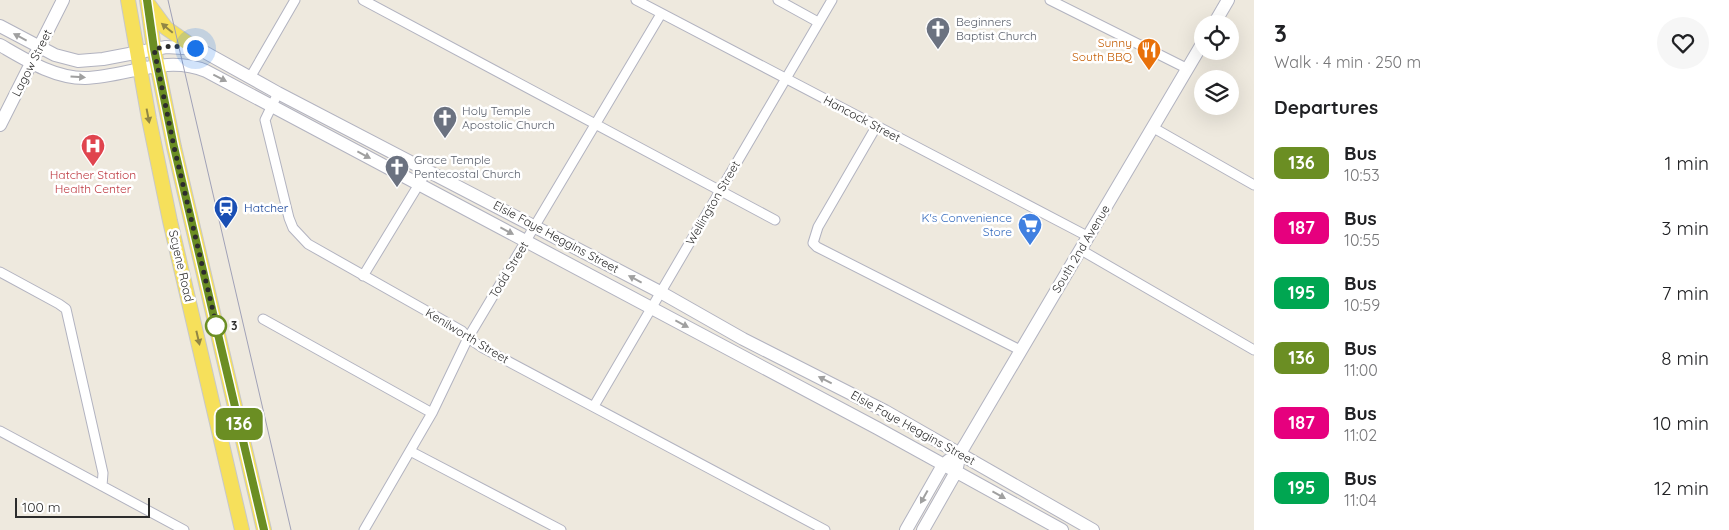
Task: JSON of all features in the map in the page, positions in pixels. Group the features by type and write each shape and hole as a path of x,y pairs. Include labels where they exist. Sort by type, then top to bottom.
{"main road":[{"name":"Lagow Street","path":"0,125 63,0"},
{"name":"Scyene Road","path":"128,0 149,119 241,528"},
{"path":"1219,15 1228,0"},
{"name":"Scyene Road","path":"147,1 157,66 264,530"},
{"path":"147,1 166,28 195,48"},
{"name":"Elsie Faye Heggins Street","path":"0,26 66,58 87,62 171,46 195,48 662,293 743,339 885,411 1093,530"},
{"name":"Elsie Faye Heggins Street","path":"0,45 32,63 54,72 86,78 157,66 183,64 198,67 877,428 1053,528"},
{"name":"South 2nd Avenue","path":"923,530 956,472 960,453 1194,58"},
{"path":"187,291 195,291 214,317"},
{"path":"877,428 885,411"},
{"name":"South 2nd Avenue","path":"906,530 943,465 960,453"}],"street":[{"path":"250,76 296,0"},
{"path":"363,0 775,220"},
{"name":"Hancock Street","path":"636,0 876,127 1089,236"},
{"path":"778,0 818,22"},
{"name":"Wellington Street","path":"594,406 662,293 720,190 832,0"},
{"path":"1050,0 1188,69"},
{"name":"Todd Street","path":"364,530 432,413 468,338 661,14"},
{"name":"Kenilworth Street","path":"278,93 265,120 293,228 308,244 462,331 468,338 825,530"},
{"path":"876,127 818,227 813,242 817,247 1020,350"},
{"path":"1152,127 1254,185"},
{"path":"363,276 427,171"},
{"path":"1081,250 1254,350"},
{"path":"0,272 66,309 103,473 102,486"},
{"path":"263,320 432,413"},
{"path":"0,431 184,530"},
{"path":"410,451 561,530"},
{"path":"1053,528 1058,510"}],"tram line":[{"path":"168,0 291,530"}],"bus line":[{"name":"136","path":"147,0 154,49 174,147 264,530"}],"place":[{"name":"Beginners Baptist Church","path":"938,50"},
{"name":"Sunny South BBQ","path":"1149,71"},
{"name":"Holy Temple Apostolic Church","path":"445,139"},
{"name":"Hatcher Station Health Center","path":"93,167"},
{"name":"Grace Temple Pentecostal Church","path":"397,188"},
{"name":"Hatcher","path":"226,229"},
{"name":"K's Convenience Store","path":"1030,246"},
{"name":"3","path":"216,326"}],"route":[{"path":"195,48 171,46 154,49 174,147 218,332 216,326"}]}
